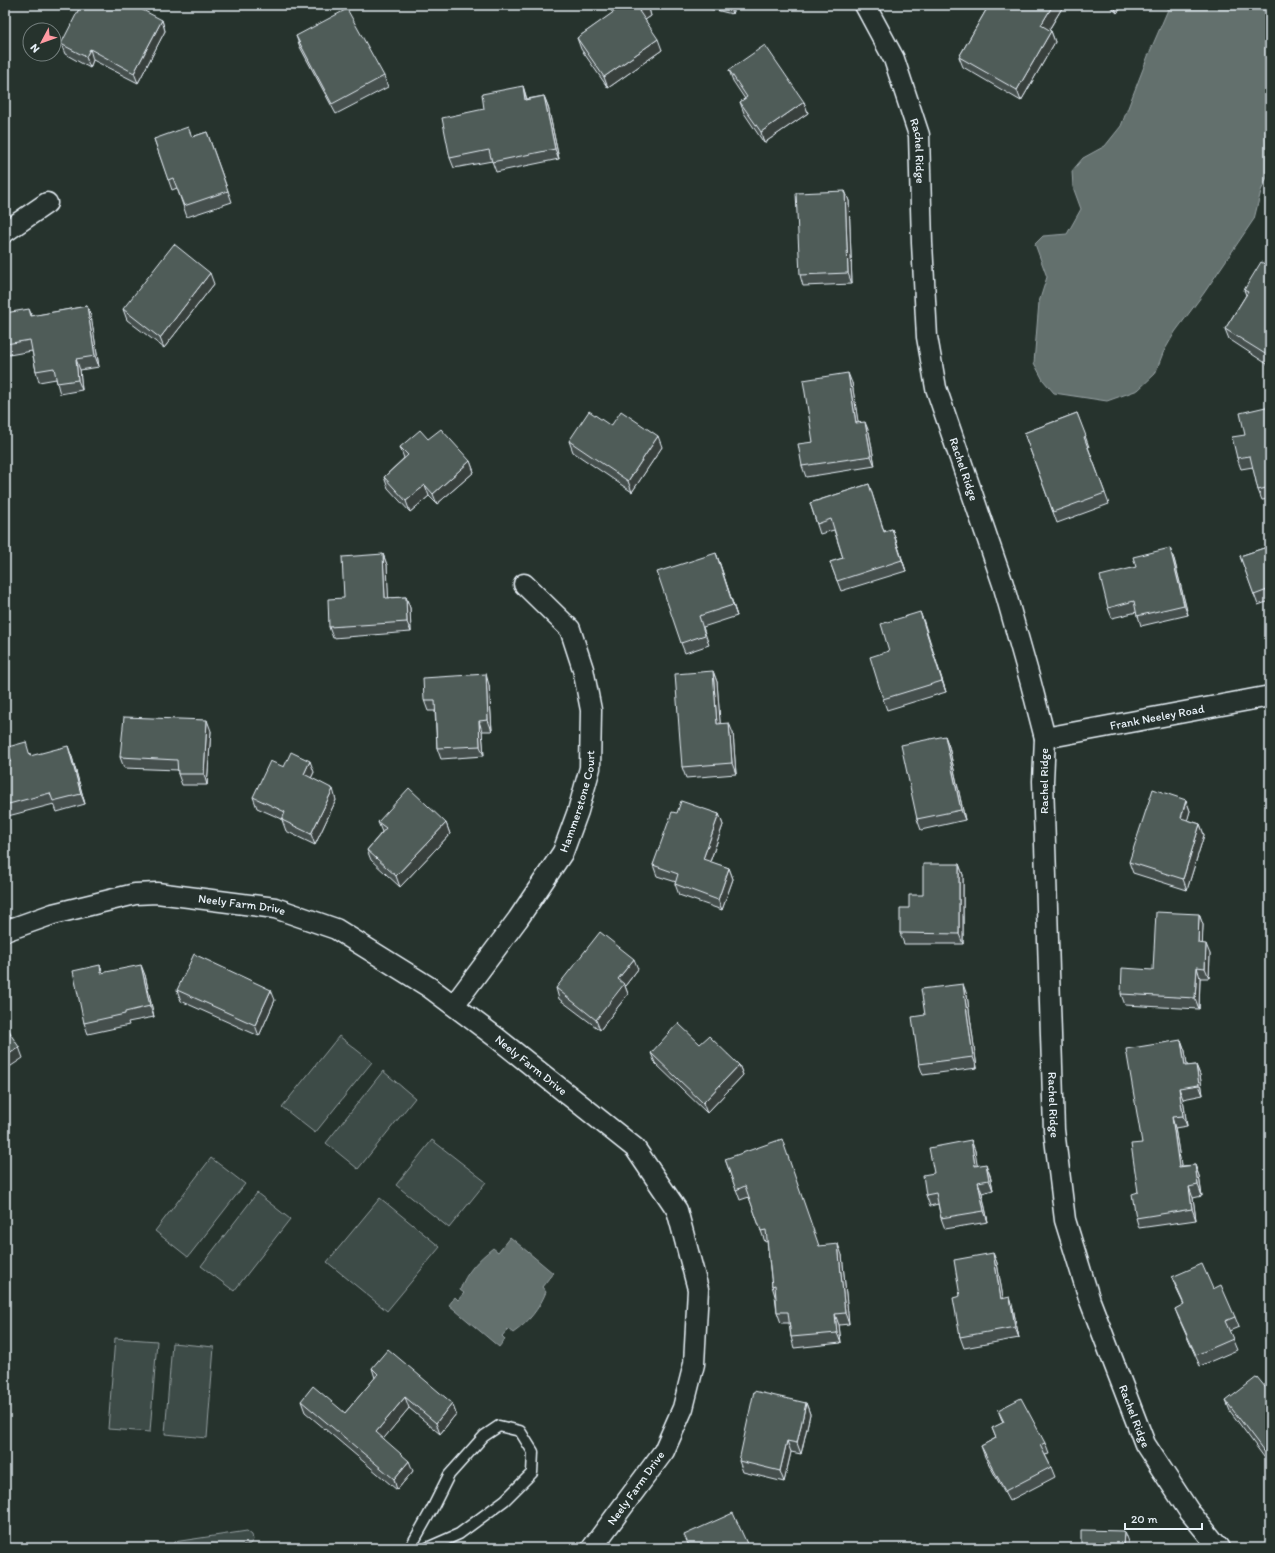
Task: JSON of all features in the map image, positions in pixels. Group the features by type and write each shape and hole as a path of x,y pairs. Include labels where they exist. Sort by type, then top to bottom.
{"street":[{"name":"Rachel Ridge","path":"865,5 894,59 919,135 922,243 927,337 936,388 1003,584 1045,738 1043,781 1054,1130 1065,1220 1090,1301 1145,1444 1189,1511 1219,1548"},
{"path":"5,232 47,204"},
{"name":"Hammerstone Court","path":"454,1005 518,919 563,852 578,811 590,768 590,710 583,669 570,628 524,584"},
{"name":"Frank Neeley Road","path":"1045,738 1270,696"},
{"name":"Neely Farm Drive","path":"5,931 53,914 135,894 157,893 275,908 336,929 429,987 454,1005 503,1042 635,1148 677,1210 698,1289 694,1364 683,1408 664,1451 592,1548"}],"lane":[{"path":"410,1548 432,1509 449,1474 484,1436 499,1426 520,1431 533,1452 532,1473 505,1500 459,1534 427,1548"}],"shaded area":[{"path":"1170,5 1270,5 1270,170 1261,191 1254,219 1204,293 1175,332 1163,353 1155,374 1138,390 1107,401 1054,393 1043,380 1034,363 1039,302 1047,277 1035,244 1043,236 1067,234 1081,209 1073,187 1072,171 1083,158 1105,146 1121,126 1148,56"},
{"path":"339,1036 372,1062 315,1133 282,1107"},
{"path":"383,1071 415,1098 358,1169 326,1143"},
{"path":"432,1140 486,1182 449,1228 396,1185"},
{"path":"211,1158 245,1184 188,1257 155,1231"},
{"path":"257,1193 290,1219 234,1291 201,1266"},
{"path":"380,1198 440,1247 387,1311 327,1262"},
{"path":"510,1237 553,1273 542,1287 546,1292 537,1310 529,1320 513,1333 508,1329 502,1336 505,1339 499,1347 449,1305 455,1297 458,1300 464,1293 460,1290 469,1272 482,1257 493,1248 498,1252"},
{"path":"115,1338 157,1341 150,1432 108,1429"},
{"path":"172,1343 214,1347 207,1438 165,1434"},
{"path":"247,1531 252,1535 253,1540 250,1544 234,1548 171,1548 174,1542"}],"building":[{"path":"81,5 133,5 162,20 134,73 90,49 86,57 62,45"},
{"path":"611,5 647,5 639,11 658,39 604,77 577,38 615,11"},
{"path":"989,5 1053,5 1041,25 1051,31 1017,90 959,57"},
{"path":"347,9 384,76 332,104 296,36"},
{"path":"765,45 804,102 761,132 740,102 747,97 729,70"},
{"path":"523,86 525,100 544,96 555,149 492,162 489,150 450,158 442,118 484,109 482,94"},
{"path":"188,127 192,137 207,132 228,191 184,206 173,178 168,180 154,139"},
{"path":"845,191 848,273 800,275 796,193"},
{"path":"174,244 210,273 160,338 123,309"},
{"path":"1261,262 1270,267 1270,357 1225,329 1248,292 1244,290"},
{"path":"87,306 95,356 76,359 78,380 57,383 54,368 36,371 30,340 6,344 5,313 29,309 31,316"},
{"path":"848,373 856,423 865,422 871,456 802,466 798,444 813,442 803,380"},
{"path":"1270,406 1270,487 1258,490 1250,456 1237,458 1232,437 1245,435 1240,413"},
{"path":"589,411 611,426 621,411 658,436 628,481 569,441"},
{"path":"1077,413 1086,436 1084,437 1105,493 1053,512 1024,433"},
{"path":"441,429 470,461 433,494 425,485 406,501 384,477 408,455 400,447 420,430 428,439"},
{"path":"869,484 884,532 892,529 902,560 837,581 830,562 843,558 831,519 817,524 810,503"},
{"path":"1270,546 1270,589 1254,595 1240,556"},
{"path":"1170,548 1184,605 1137,616 1134,601 1108,608 1100,576 1136,567 1133,557"},
{"path":"716,553 733,605 699,616 705,635 681,643 657,572"},
{"path":"383,554 385,598 406,597 407,622 329,627 328,599 344,598 342,557"},
{"path":"920,612 942,681 883,699 870,657 889,651 881,624"},
{"path":"713,671 717,724 729,723 732,763 682,767 675,674"},
{"path":"486,674 488,720 479,721 480,746 437,748 435,700 424,700 423,678"},
{"path":"124,717 207,720 204,774 178,774 177,760 120,757"},
{"path":"945,736 961,810 917,819 901,745"},
{"path":"26,742 30,756 68,746 81,794 53,801 50,793 5,805 5,763 11,761 8,747"},
{"path":"291,752 310,761 304,774 333,789 311,834 282,820 285,812 253,797 270,761 284,767"},
{"path":"409,788 446,823 396,876 367,850 386,828 378,822"},
{"path":"1153,789 1186,800 1181,818 1200,824 1183,879 1129,862"},
{"path":"681,801 719,814 703,859 729,868 718,900 675,884 678,874 653,865 672,812 677,813"},
{"path":"923,864 959,864 959,934 900,933 900,908 909,908 909,895 923,895"},
{"path":"1156,912 1199,914 1198,943 1206,944 1205,968 1197,967 1195,998 1121,994 1122,968 1153,970"},
{"path":"600,932 634,959 618,979 624,984 596,1020 556,988"},
{"path":"194,954 271,990 255,1025 177,990"},
{"path":"100,965 101,973 141,965 150,1006 125,1012 125,1014 84,1023 73,971"},
{"path":"963,984 973,1057 919,1064 912,1017 925,1015 921,989"},
{"path":"678,1023 700,1044 709,1036 739,1065 703,1103 651,1053"},
{"path":"5,1026 19,1047 5,1057"},
{"path":"1181,1040 1185,1066 1196,1065 1199,1085 1179,1088 1183,1116 1172,1117 1179,1167 1195,1165 1198,1185 1189,1187 1192,1209 1136,1218 1132,1194 1138,1192 1131,1144 1142,1143 1126,1049"},
{"path":"782,1139 819,1246 838,1244 845,1313 835,1314 837,1333 791,1337 788,1312 777,1312 775,1285 772,1286 766,1230 761,1231 745,1186 736,1190 725,1159"},
{"path":"971,1140 975,1166 986,1164 989,1180 978,1182 984,1211 941,1218 936,1193 926,1195 923,1175 934,1173 929,1148"},
{"path":"993,1253 1001,1299 1010,1297 1015,1327 960,1337 953,1298 960,1296 954,1260"},
{"path":"1202,1264 1213,1289 1221,1285 1235,1317 1225,1321 1233,1339 1196,1355 1175,1309 1184,1304 1172,1277"},
{"path":"388,1349 452,1403 436,1423 405,1397 376,1432 409,1461 394,1479 301,1401 313,1386 345,1413 378,1374 372,1368"},
{"path":"1257,1377 1270,1393 1270,1459 1226,1401"},
{"path":"754,1391 806,1403 797,1443 787,1441 780,1471 739,1461"},
{"path":"1021,1398 1045,1443 1040,1445 1051,1467 1005,1491 981,1446 996,1438 992,1428 1004,1422 998,1410"},
{"path":"733,1513 749,1548 690,1548 684,1535"},
{"path":"1081,1530 1124,1531 1123,1548 1081,1548"}]}
